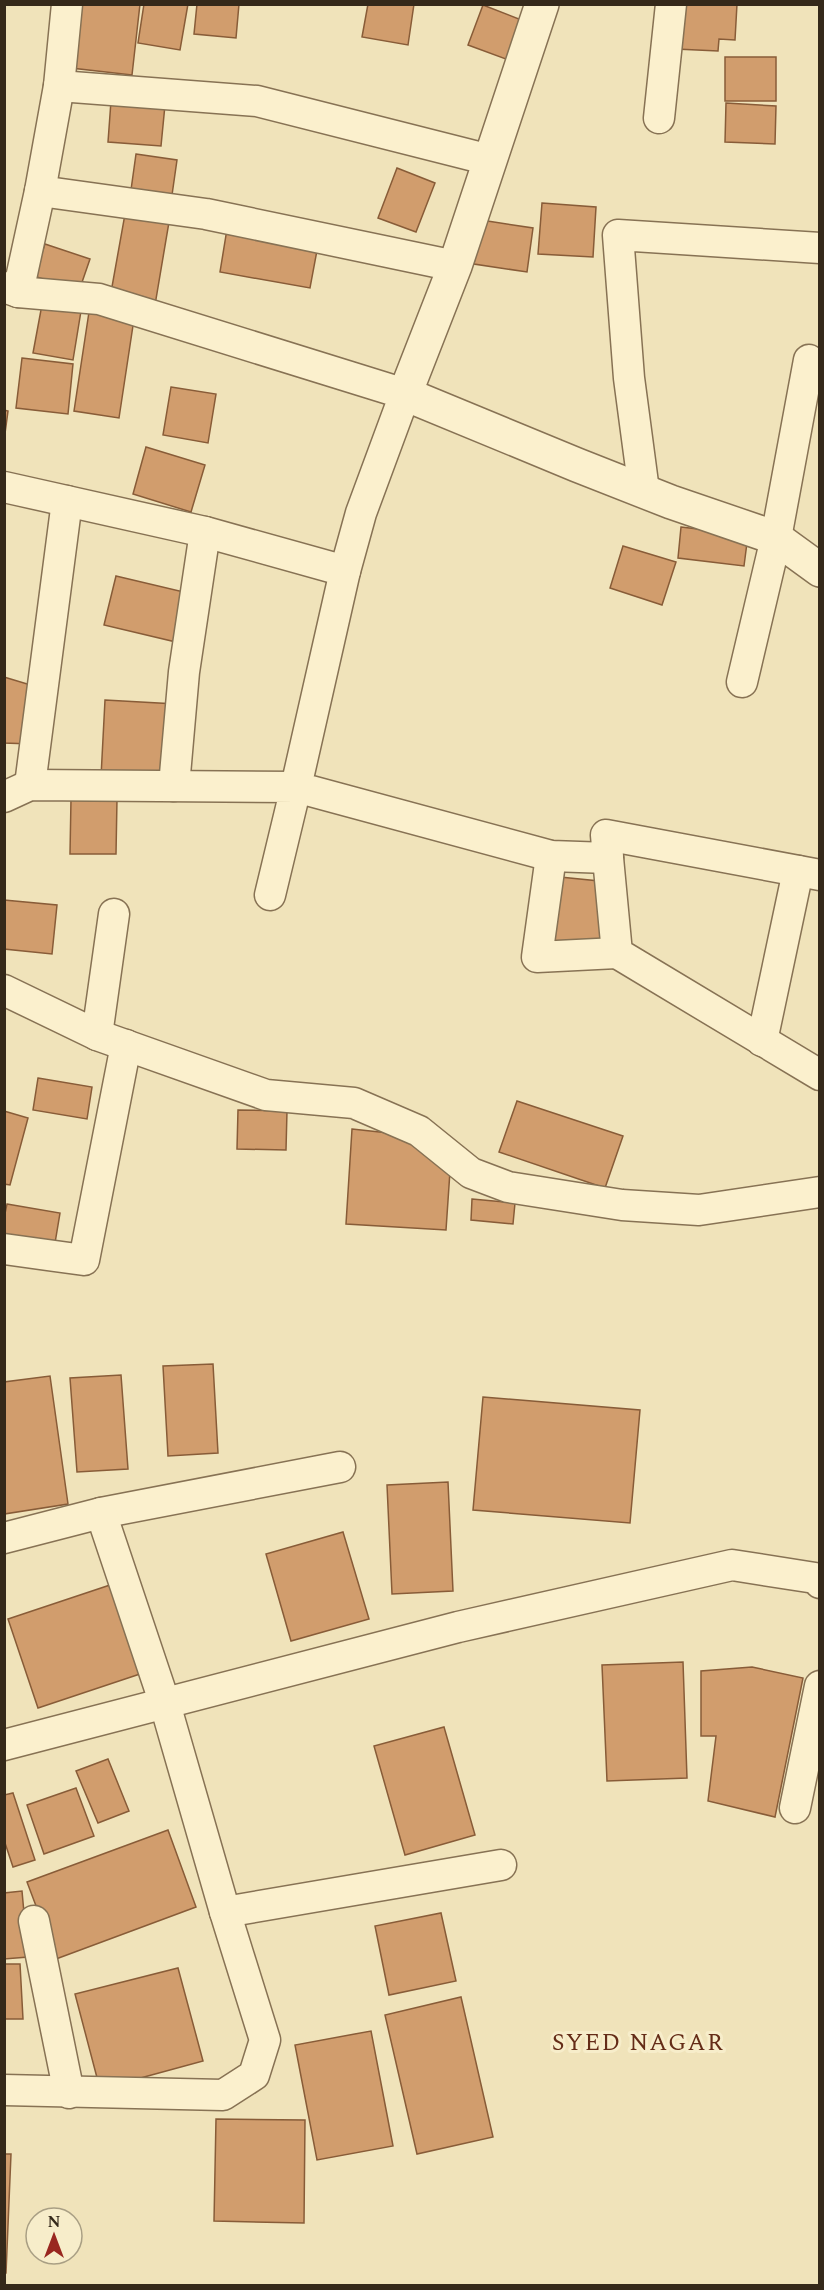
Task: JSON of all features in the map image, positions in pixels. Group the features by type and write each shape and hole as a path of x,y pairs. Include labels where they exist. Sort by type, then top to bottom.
{"street":[{"path":"67,4 59,86 40,191 11,290 99,299 405,394 644,491 776,538 819,570"},
{"path":"270,895 345,571 361,513 455,266 542,4"},
{"path":"659,118 671,4"},
{"path":"59,86 257,101 490,160"},
{"path":"40,191 206,214 455,266"},
{"path":"644,491 629,378 618,235 819,248"},
{"path":"742,682 776,538 808,360"},
{"path":"4,487 205,532 345,571"},
{"path":"67,501 17,791 174,786 296,787 551,856 608,858"},
{"path":"174,786 184,672 205,532"},
{"path":"616,953 606,835 809,873 762,1041"},
{"path":"551,856 537,957 616,953 819,1075"},
{"path":"97,1035 114,914"},
{"path":"4,990 97,1035 266,1095 354,1103 420,1131 471,1173 508,1187 622,1205 699,1210 819,1192"},
{"path":"4,1249 84,1260 126,1045"},
{"path":"4,1538 101,1513 340,1467"},
{"path":"4,2090 223,2096 254,2075 265,2040 225,1912 165,1704 101,1513"},
{"path":"4,1745 127,1715 458,1627 732,1565 815,1578 819,1583"},
{"path":"795,1808 819,1686"},
{"path":"225,1912 501,1865"},
{"path":"34,1921 69,2092"}],"building":[{"path":"81,4 140,4 132,75 71,68"},
{"path":"144,4 188,4 180,50 138,43"},
{"path":"197,4 239,4 236,38 194,34"},
{"path":"368,4 414,4 408,45 362,37"},
{"path":"680,4 737,4 735,40 719,39 718,51 676,49"},
{"path":"483,5 529,23 514,62 468,45"},
{"path":"725,57 776,57 776,101 725,101"},
{"path":"111,101 165,105 161,146 108,142"},
{"path":"726,103 776,106 775,144 725,142"},
{"path":"136,154 177,160 171,202 130,197"},
{"path":"397,168 435,183 416,232 378,218"},
{"path":"542,203 596,207 593,257 538,254"},
{"path":"125,214 169,222 155,305 110,298"},
{"path":"481,220 533,228 527,272 474,264"},
{"path":"227,229 318,245 310,288 220,272"},
{"path":"45,244 90,259 79,291 34,276"},
{"path":"43,299 82,305 73,360 33,353"},
{"path":"89,312 134,319 119,418 74,411"},
{"path":"22,358 73,364 68,414 16,408"},
{"path":"171,387 216,394 208,443 163,435"},
{"path":"4,410 8,411 4,441"},
{"path":"146,447 205,465 191,512 133,494"},
{"path":"681,527 748,535 744,566 678,558"},
{"path":"623,546 676,562 662,605 610,588"},
{"path":"116,576 188,593 176,642 104,625"},
{"path":"4,677 34,686 31,744 4,743"},
{"path":"105,700 176,704 172,781 101,777"},
{"path":"71,799 117,799 116,854 70,854"},
{"path":"550,876 609,882 602,950 543,943"},
{"path":"4,900 57,905 52,954 4,949"},
{"path":"38,1078 92,1087 87,1119 33,1110"},
{"path":"517,1101 623,1136 605,1188 499,1152"},
{"path":"238,1110 287,1111 286,1150 237,1149"},
{"path":"4,1111 28,1118 10,1185 4,1184"},
{"path":"352,1129 407,1135 450,1171 446,1230 346,1224"},
{"path":"472,1199 515,1203 513,1224 471,1220"},
{"path":"7,1204 60,1213 54,1249 4,1241 4,1218"},
{"path":"213,1364 218,1453 168,1456 163,1366"},
{"path":"121,1375 128,1469 77,1472 70,1378"},
{"path":"50,1376 68,1504 4,1514 4,1382"},
{"path":"483,1397 640,1410 630,1523 473,1510"},
{"path":"448,1482 453,1591 392,1594 387,1485"},
{"path":"343,1532 369,1619 291,1641 266,1554"},
{"path":"110,1585 140,1674 38,1708 8,1619"},
{"path":"683,1662 687,1778 607,1781 602,1665"},
{"path":"752,1667 803,1678 775,1817 708,1801 716,1736 701,1736 701,1671"},
{"path":"444,1727 475,1835 405,1855 374,1746"},
{"path":"108,1759 129,1811 98,1823 76,1771"},
{"path":"76,1788 94,1836 44,1854 27,1805"},
{"path":"13,1793 35,1860 13,1867 4,1840 4,1795"},
{"path":"168,1830 196,1907 56,1959 27,1882"},
{"path":"22,1891 28,1957 4,1959 4,1893"},
{"path":"441,1913 456,1981 389,1995 375,1926"},
{"path":"4,1964 20,1964 23,2019 4,2019"},
{"path":"178,1968 203,2061 100,2089 75,1994"},
{"path":"461,1997 493,2137 417,2154 385,2015"},
{"path":"371,2031 393,2146 317,2160 295,2045"},
{"path":"216,2119 305,2120 304,2223 214,2221"},
{"path":"4,2154 11,2154 6,2273 4,2273"}],"district":[{"name":"SYED NAGAR","path":"638,2042"}]}
